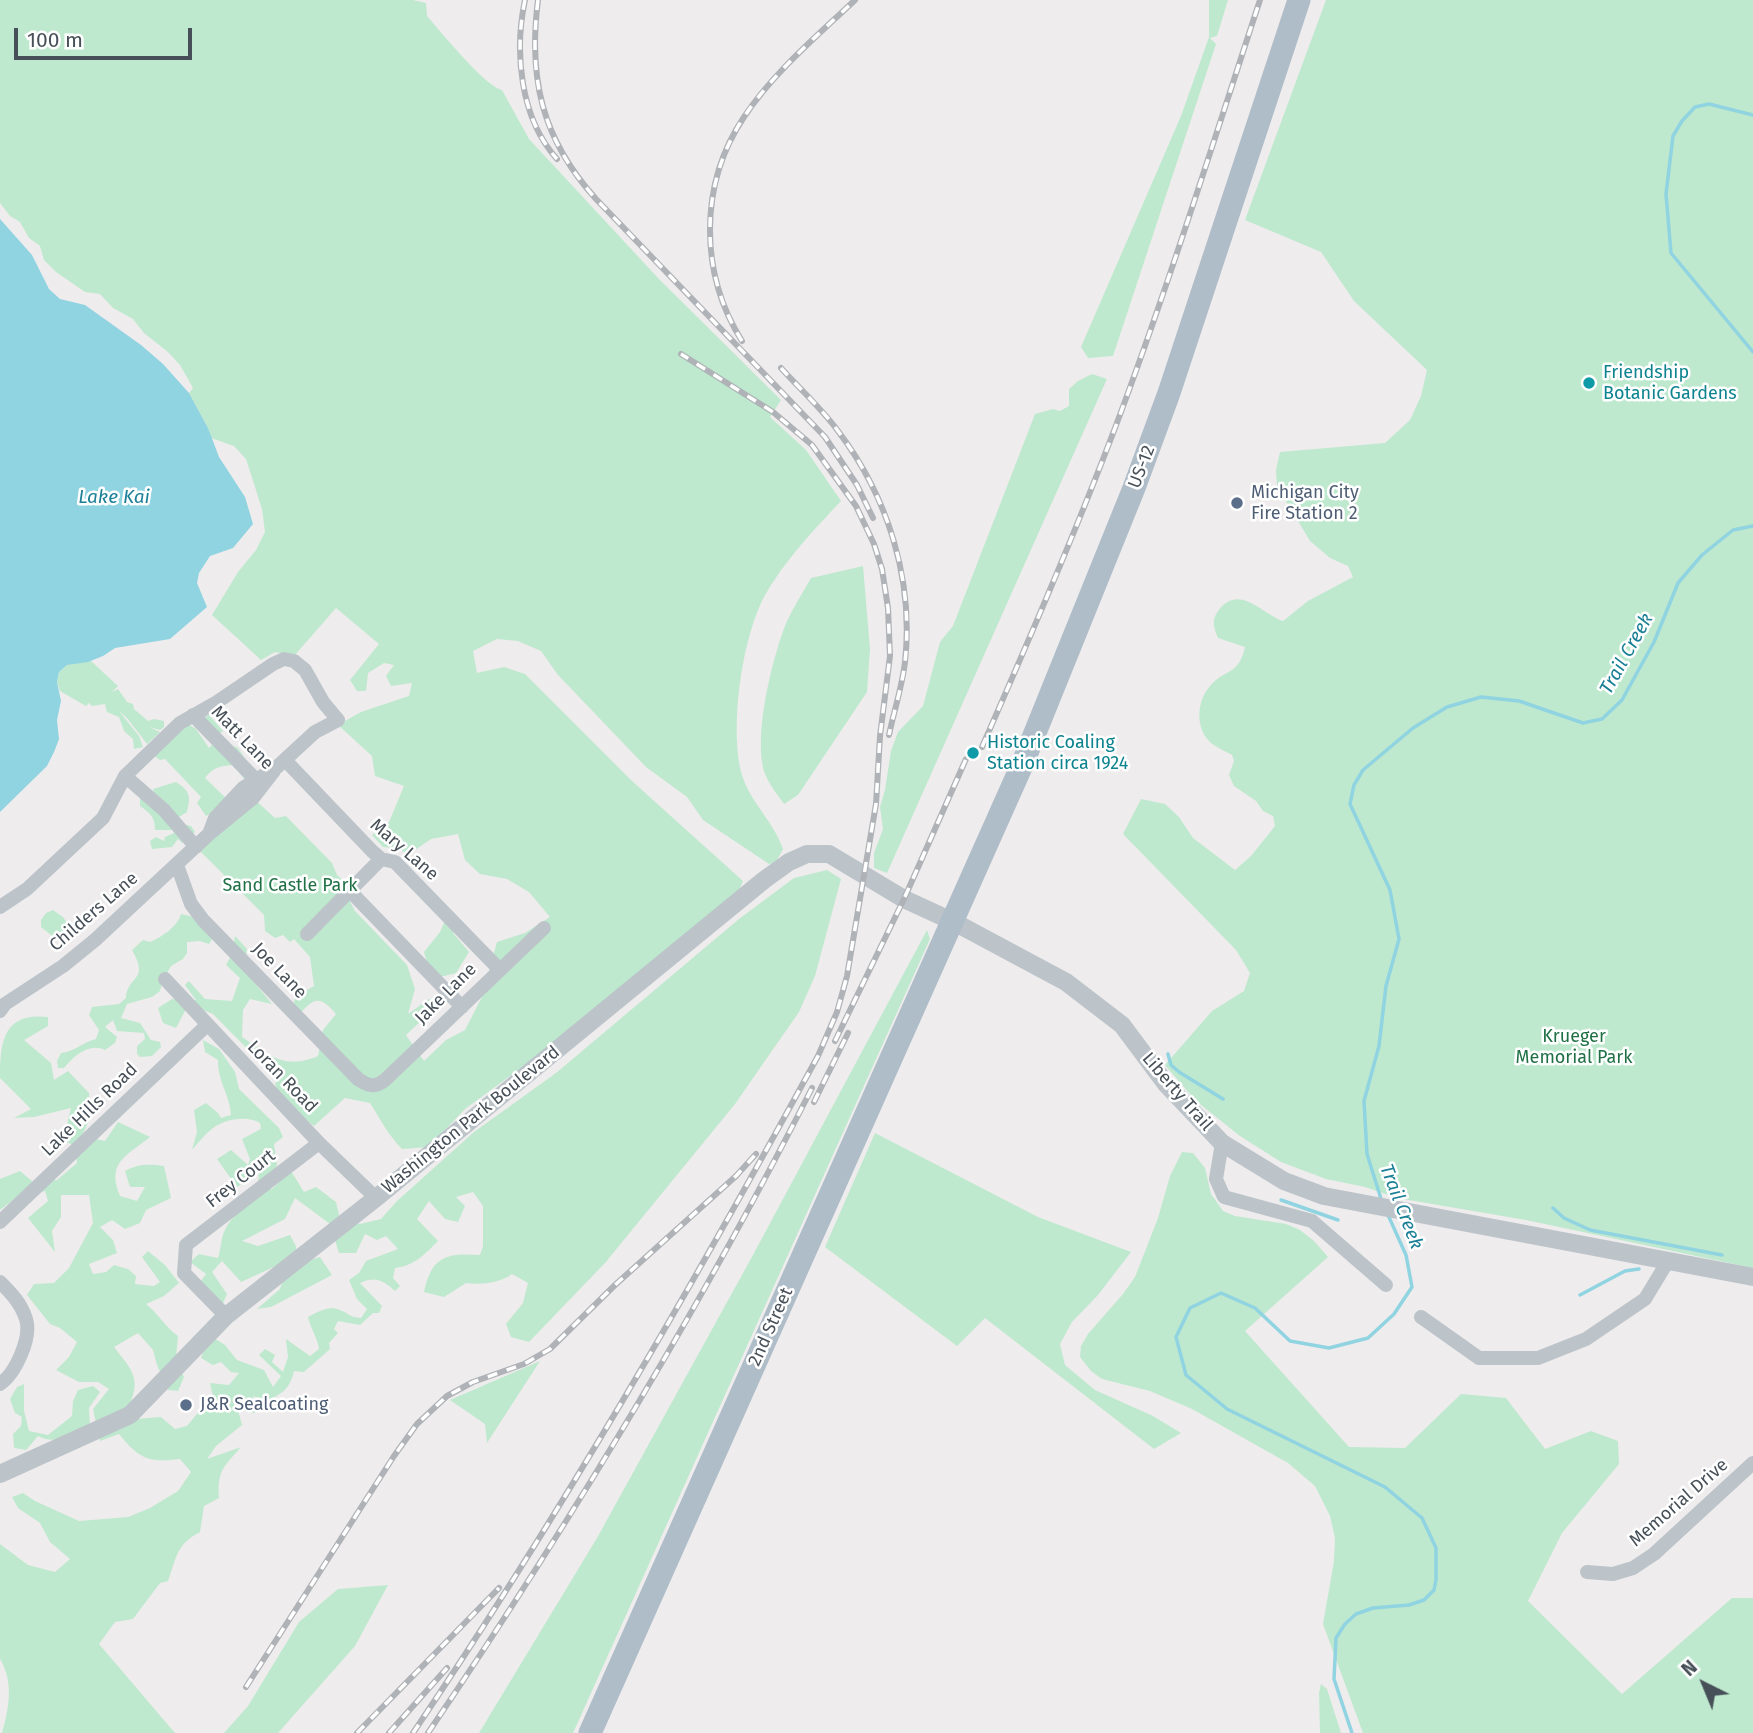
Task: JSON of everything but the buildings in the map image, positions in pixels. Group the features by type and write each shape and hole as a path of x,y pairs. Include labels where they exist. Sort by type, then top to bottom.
{"main road":[{"name":"US-12","path":"954,922 1022,765 1139,474 1202,298 1299,0"},
{"name":"2nd Street","path":"590,1733 954,922"}],"street":[{"name":"Childers Lane","path":"0,1011 5,1004 95,940 177,865 209,834 215,818 243,788 259,783 315,732 338,720 323,702 305,670 294,661 284,659 193,715"},
{"path":"0,907 27,889 103,818 125,776 180,723 193,715"},
{"name":"Matt Lane","path":"193,715 259,783"},
{"name":"Mary Lane","path":"281,764 381,859 395,862 499,969"},
{"path":"125,776 164,810 196,847"},
{"name":"Washington Park Boulevard","path":"0,1474 130,1415 226,1316 376,1198 789,862 807,854 828,854 904,899 954,922"},
{"path":"307,934 381,859"},
{"name":"Joe Lane","path":"177,865 191,904 203,920 358,1079 375,1086"},
{"path":"349,890 462,1007"},
{"name":"Liberty Trail","path":"954,922 1066,982 1122,1026 1166,1084 1222,1143 1284,1181 1324,1196 1753,1277"},
{"name":"Jake Lane","path":"375,1086 385,1080 544,928"},
{"name":"Loran Road","path":"165,979 206,1026 376,1198"},
{"name":"Lake Hills Road","path":"0,1222 206,1026"},
{"name":"Frey Court","path":"226,1316 184,1273 186,1245 319,1143"},
{"path":"1222,1143 1216,1179 1224,1197 1312,1221 1386,1285"},
{"path":"1421,1317 1479,1358 1538,1358 1586,1339 1645,1299 1668,1261"},
{"path":"0,1282 21,1306 27,1321 21,1355 12,1376 0,1384"},
{"name":"Memorial Drive","path":"1587,1572 1613,1574 1633,1568 1654,1554 1753,1463"}],"green space":[{"name":"Sand Castle Park","path":"0,0 413,0 426,3 427,16 485,79 502,90 529,139 659,279 781,400 770,417 806,450 841,501 800,547 764,597 749,636 744,659 737,709 738,756 746,785 783,849 776,862 769,864 703,820 687,797 646,767 558,675 541,651 518,641 497,639 473,651 477,673 504,667 525,674 632,781 743,881 734,902 548,1048 465,1109 429,1147 402,1149 370,1103 345,1098 314,1126 287,1105 276,1092 275,1077 213,1014 200,1009 185,1011 176,1028 163,1023 158,1008 172,999 196,1000 185,985 189,981 205,999 232,1001 240,978 226,965 232,954 235,936 247,949 245,971 272,1004 250,999 243,1010 242,1037 278,1059 296,1062 306,1060 318,1056 323,1030 336,1014 324,1003 315,1001 296,1018 289,1016 296,996 314,986 310,957 294,939 290,942 283,935 275,938 265,931 264,915 199,850 253,798 275,818 286,816 332,863 337,875 348,885 344,890 355,911 407,965 415,989 408,1014 429,999 449,1001 424,1018 406,1035 424,1061 446,1040 465,1030 482,997 497,942 525,933 550,917 529,892 507,879 480,874 465,860 458,834 431,839 409,854 395,848 383,847 372,835 389,822 404,786 375,776 372,756 338,725 361,712 409,696 412,683 391,686 386,676 394,665 384,663 368,673 366,691 357,691 350,680 379,644 336,608 294,656 275,652 261,660 212,615 238,572 256,550 265,532 262,509 246,459 234,446 211,438 189,393 193,388 180,365 168,352 144,333 133,319 113,308 100,294 85,292 56,272 44,260 40,246 29,238 20,222 10,216 0,203"},
{"path":"1209,0 1228,0 1217,36 1210,38 1216,44 1113,356 1088,358 1081,347 1181,116 1209,37"},
{"name":"Krueger Memorial Park","path":"1326,0 1753,0 1753,1268 1526,1220 1397,1198 1365,1187 1326,1179 1281,1162 1240,1136 1196,1101 1165,1065 1212,1011 1244,991 1250,973 1236,950 1123,834 1141,799 1165,804 1179,817 1193,838 1235,870 1251,856 1275,826 1273,816 1263,811 1256,801 1234,786 1229,775 1234,761 1232,755 1211,743 1201,728 1199,714 1202,699 1216,680 1235,668 1245,647 1218,638 1214,618 1226,603 1234,599 1251,603 1283,621 1308,601 1353,577 1348,566 1330,558 1310,541 1277,486 1276,470 1280,452 1385,443 1410,420 1421,396 1427,370 1354,301 1321,252 1245,220"},
{"path":"1092,374 1107,379 887,873 874,868 874,853 883,829 880,807 891,751 898,732 923,706 940,642 953,626 1035,414 1053,409 1060,411 1069,406 1069,389"},
{"path":"863,566 870,649 867,692 798,795 784,804 766,776 761,742 770,676 781,636 811,578"},
{"path":"91,661 118,686 112,692 118,689 127,702 133,704 134,709 148,721 164,721 164,727 160,730 149,727 160,732 147,744 119,711 139,736 143,747 134,749 133,739 124,731 119,717 107,712 105,704 92,706 89,703 86,706 60,691 57,682 59,672 67,665"},
{"path":"209,715 223,731 219,734 229,744 238,748 250,766 245,780 233,765 211,771 205,778 230,802 206,816 197,803 201,797 165,759 160,760 153,755 188,724 196,729 209,748 212,745 202,719"},
{"path":"176,782 187,791 189,798 187,812 179,817 182,824 191,826 195,832 182,843 178,839 172,847 152,849 150,841 156,837 164,841 165,837 174,833 173,830 155,830 151,816 140,806 140,798 154,793 153,789"},
{"path":"827,870 841,879 815,976 799,1012 735,1104 605,1263 529,1342 511,1337 506,1324 523,1303 528,1283 512,1274 490,1283 466,1283 444,1297 424,1292 431,1271 442,1259 458,1255 480,1255 483,1246 483,1206 473,1192 456,1197 465,1206 458,1222 445,1219 429,1201 417,1219 438,1241 414,1262 395,1268 393,1278 400,1286 395,1291 379,1280 360,1283 382,1306 379,1313 373,1313 360,1325 338,1321 334,1329 338,1333 329,1343 330,1349 304,1372 294,1371 284,1390 266,1401 253,1396 255,1413 238,1410 242,1425 216,1446 207,1459 241,1447 223,1470 219,1481 219,1498 204,1506 200,1532 182,1547 168,1581 160,1583 133,1619 115,1622 99,1644 175,1733 2,1733 7,1714 9,1686 0,1659 0,1544 28,1565 55,1572 70,1559 50,1542 40,1523 18,1508 12,1497 23,1493 79,1521 128,1517 150,1508 178,1491 191,1472 180,1459 160,1460 139,1454 119,1434 100,1441 93,1409 109,1389 98,1382 79,1382 56,1370 69,1357 77,1342 60,1328 50,1324 27,1295 34,1284 54,1283 69,1268 93,1223 89,1195 61,1195 61,1217 52,1231 55,1252 28,1218 48,1201 45,1191 17,1197 0,1210 0,1179 20,1171 33,1182 57,1180 77,1163 74,1145 63,1141 71,1108 34,1117 14,1118 31,1109 0,1078 3,1042 13,1025 22,1019 48,1017 48,1026 24,1040 51,1063 54,1080 68,1071 89,1093 90,1118 82,1136 105,1141 118,1122 150,1137 126,1155 117,1168 115,1176 120,1196 137,1201 145,1187 130,1187 125,1171 144,1165 164,1166 171,1198 146,1210 140,1223 125,1229 112,1220 100,1227 113,1240 117,1253 89,1264 93,1274 106,1272 114,1265 128,1269 136,1276 135,1284 154,1286 160,1282 142,1257 148,1251 165,1265 179,1283 164,1296 146,1304 178,1336 176,1359 184,1377 178,1391 168,1390 153,1350 138,1333 114,1347 133,1374 135,1388 129,1406 136,1419 161,1417 175,1429 187,1426 201,1409 220,1413 221,1407 213,1397 210,1383 229,1385 239,1373 231,1372 221,1362 213,1365 201,1358 207,1342 214,1338 225,1345 237,1360 264,1370 273,1387 281,1376 259,1355 265,1349 275,1355 272,1362 283,1372 288,1357 286,1339 310,1356 319,1349 308,1317 332,1308 361,1318 367,1309 357,1299 349,1280 359,1273 366,1261 398,1249 386,1236 377,1240 365,1234 356,1253 339,1253 330,1224 295,1198 285,1219 242,1241 258,1246 290,1235 296,1246 297,1264 320,1257 332,1275 271,1307 257,1309 280,1289 284,1276 278,1265 241,1282 222,1261 212,1272 227,1294 223,1303 200,1282 206,1274 190,1262 199,1254 218,1258 225,1230 251,1199 258,1184 259,1172 237,1187 217,1159 231,1150 248,1165 250,1159 242,1139 261,1129 260,1123 255,1121 229,1121 209,1131 192,1150 197,1132 194,1110 206,1103 221,1118 231,1115 219,1074 218,1060 205,1052 203,1040 219,1049 235,1072 239,1089 279,1128 283,1137 274,1144 277,1164 271,1190 291,1171 304,1192 316,1187 336,1202 340,1219 360,1224 381,1219 397,1201 474,1132 556,1073 739,919 794,878"},
{"path":"53,910 63,917 76,936 71,941 61,943 41,927 41,920 46,913"},
{"path":"181,914 194,917 213,938 209,944 200,941 187,942 187,953 183,959 171,966 160,991 152,997 127,1004 121,1018 140,1023 151,1040 160,1042 161,1047 152,1056 140,1057 137,1054 137,1046 145,1039 144,1033 117,1031 113,1020 105,1027 117,1037 115,1043 105,1050 88,1049 77,1055 64,1068 58,1068 57,1061 61,1053 96,1039 99,1030 89,1015 92,1007 119,1004 126,998 130,985 139,973 132,950 143,940 150,942 164,934 177,923"},
{"path":"455,920 460,924 453,933 469,952 456,973 432,979 424,952 444,923"},
{"path":"927,930 930,939 573,1733 479,1733 597,1538 753,1255"},
{"path":"875,1133 1038,1217 1131,1252 1098,1295 1072,1322 1060,1344 1065,1365 1095,1390 1153,1416 1181,1433 1154,1449 985,1318 957,1346 825,1247"},
{"path":"1182,1152 1193,1153 1205,1168 1211,1194 1223,1211 1235,1216 1286,1224 1300,1230 1328,1257 1245,1331 1349,1447 1405,1448 1461,1394 1506,1398 1545,1449 1591,1431 1618,1441 1619,1464 1562,1533 1528,1601 1622,1694 1732,1598 1753,1598 1753,1733 1363,1733 1323,1624 1334,1561 1335,1538 1330,1516 1315,1486 1288,1463 1192,1409 1150,1391 1102,1379 1091,1371 1080,1357 1081,1346 1088,1334 1135,1277 1158,1218 1170,1176"},
{"path":"540,1361 487,1443 485,1424 450,1400"},
{"path":"24,1384 24,1411 29,1431 48,1435 72,1416 73,1401 78,1390 93,1386 100,1392 89,1408 90,1426 58,1439 38,1436 26,1450 14,1448 13,1434 21,1426 22,1417 15,1413 10,1399 17,1387"},
{"path":"388,1585 355,1646 278,1733 224,1733 248,1706 299,1622 338,1589"},
{"path":"1321,1684 1327,1689 1341,1733 1320,1733"}],"water":[{"name":"Lake Kai","path":"0,219 32,255 49,289 60,299 85,305 141,345 163,364 189,393 208,428 219,457 245,497 253,524 233,548 210,556 199,573 197,583 207,607 170,639 115,648 88,662 67,665 59,672 59,739 54,752 47,766 0,812"}],"waterway":[{"name":"Trail Creek","path":"1753,115 1709,104 1695,107 1673,136 1666,194 1671,253 1753,352"},
{"name":"Trail Creek","path":"1382,1202 1367,1154 1364,1101 1379,1046 1386,986 1399,939 1390,890 1350,804 1354,785 1363,770 1413,728 1447,707 1481,697 1519,701 1583,723 1602,719 1622,700 1654,642 1678,583 1702,555 1733,530 1753,526"},
{"path":"1168,1054 1171,1065 1179,1072 1223,1099"},
{"path":"1281,1200 1338,1220"},
{"path":"1553,1208 1564,1218 1590,1230 1722,1255"},
{"name":"Trail Creek","path":"1352,1733 1334,1679 1336,1638 1356,1614 1373,1608 1409,1605 1424,1600 1434,1590 1436,1548 1422,1518 1385,1487 1227,1409 1186,1375 1176,1337 1190,1308 1221,1293 1255,1308 1290,1341 1329,1348 1368,1338 1394,1314 1412,1287 1406,1255 1388,1215"},
{"path":"1580,1295 1625,1271 1639,1269"}],"railway":[{"path":"525,0 520,41 523,84 535,124 557,159"},
{"path":"538,0 535,29 538,82 543,107 563,154 596,199 825,437 857,485 873,518"},
{"path":"742,341 728,315 712,258 712,199 719,171 729,143 755,101 796,56 855,0"},
{"path":"982,747 1067,549 1135,375 1260,0"},
{"path":"413,1733 573,1484 722,1229 818,1056 837,1012 847,976 876,804 880,736 890,656 888,608 882,569 874,544 856,506 812,445 773,412 681,354"},
{"path":"781,368 825,415 856,457 884,511 894,540 901,570 907,631 904,671 889,735"},
{"path":"835,1041 904,899 966,759"},
{"path":"814,1102 848,1033"},
{"path":"428,1733 581,1497 678,1336 812,1088"},
{"path":"246,1687 417,1424 447,1396 473,1382 524,1364 550,1349 615,1285 736,1176 756,1154"},
{"path":"357,1733 499,1588"},
{"path":"389,1733 447,1668"}],"place":[{"name":"Friendship Botanic Gardens","path":"1589,383"},
{"name":"Michigan City Fire Station 2","path":"1237,503"},
{"name":"Historic Coaling Station circa 1924","path":"973,753"},
{"name":"J&R Sealcoating","path":"186,1405"}]}
